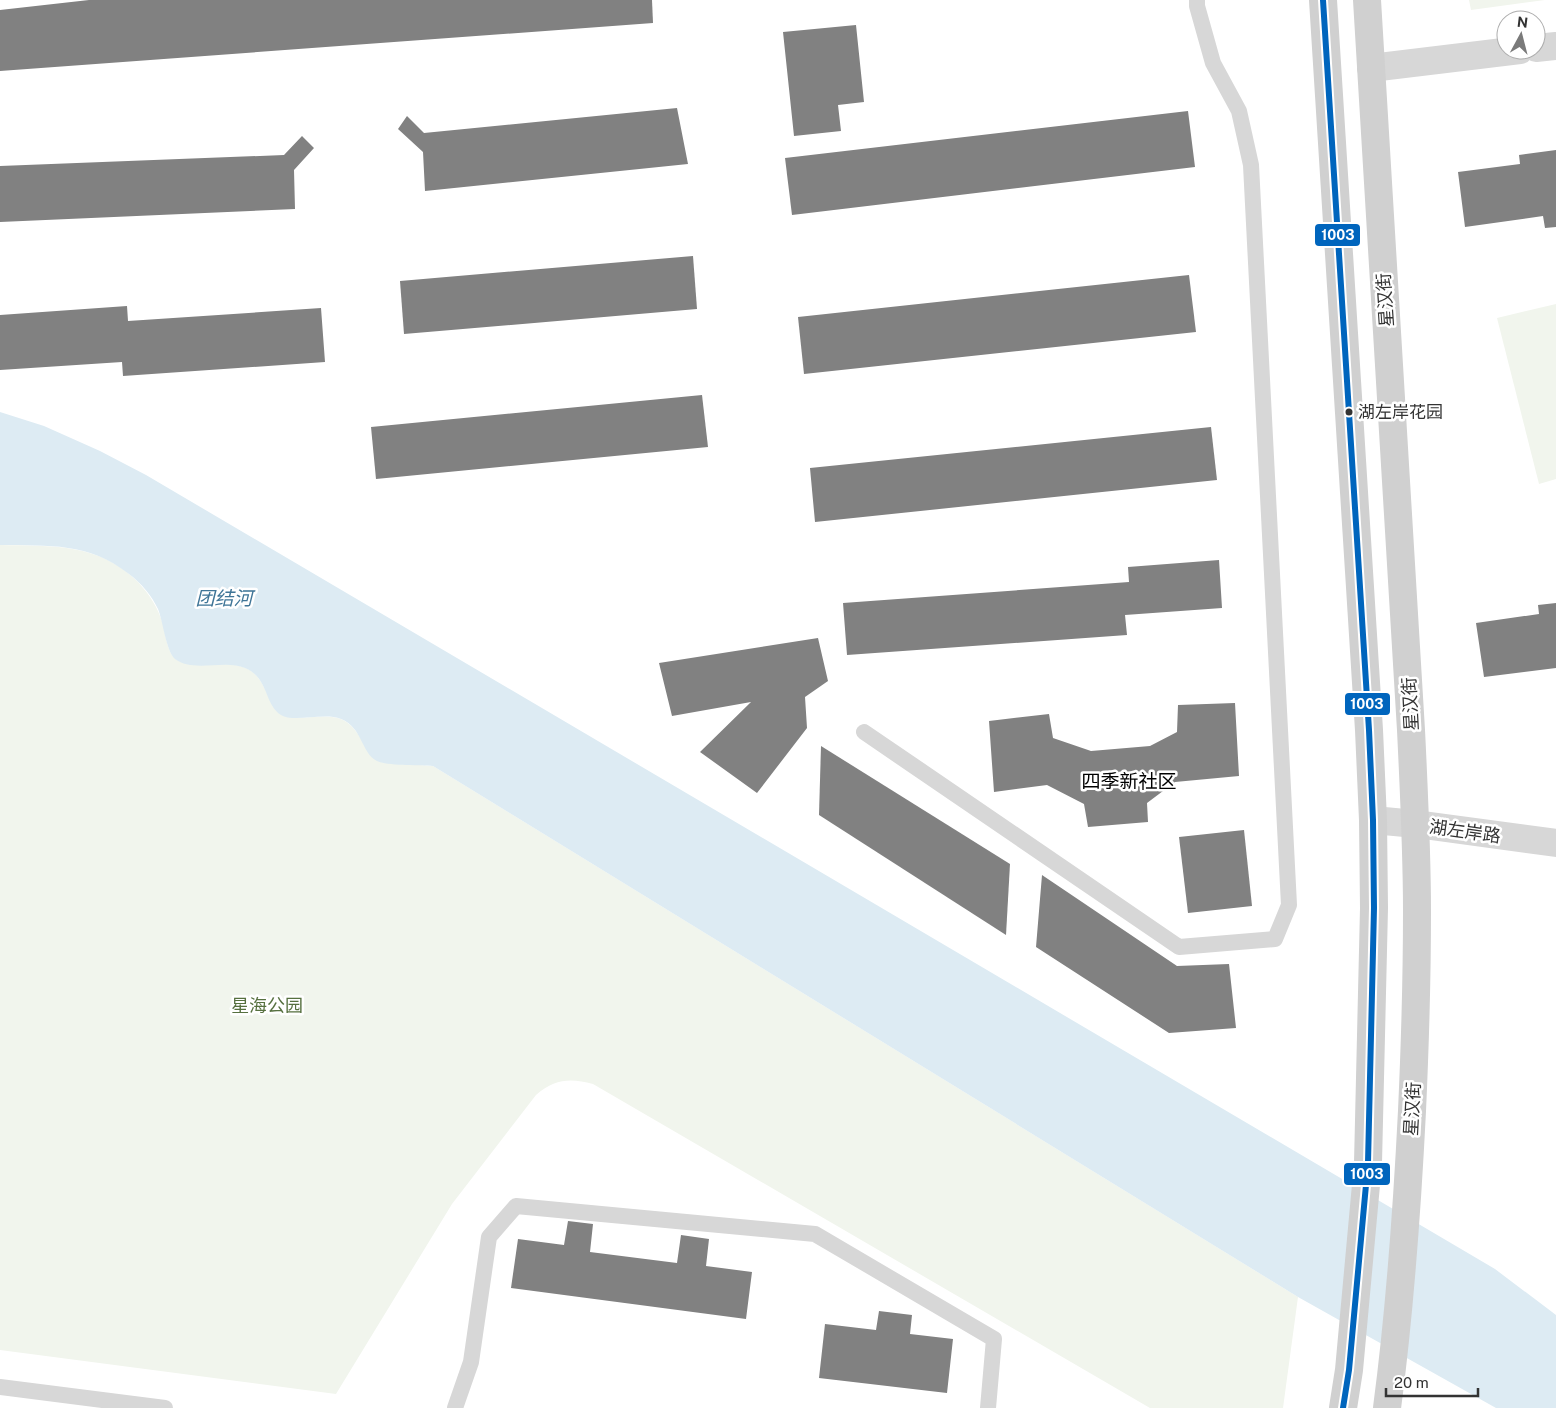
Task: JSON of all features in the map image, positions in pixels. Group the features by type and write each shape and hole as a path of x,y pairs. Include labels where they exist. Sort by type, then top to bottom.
{"main road":[{"path":"1323,0 1370,730 1373,820 1374,908 1368,1163 1344,1408"},
{"name":"星汉街","path":"1366,0 1416,824 1415,1028 1409,1168 1401,1272 1387,1408"}],"street":[{"path":"1371,68 1496,53"},
{"name":"湖左岸路","path":"1373,820 1556,843"}],"lane":[{"path":"864,732 1179,947 1275,940 1289,905 1251,165 1239,111 1213,63 1197,0"},
{"path":"455,1408 471,1362 489,1237 516,1206 815,1234 994,1339 988,1408"},
{"path":"0,1387 165,1408"}],"green space":[{"path":"1469,0 1545,0 1471,10"},
{"path":"1556,304 1556,479 1539,484 1497,318"},
{"name":"星海公园","path":"0,545 74,549 108,560 123,569 138,582 150,597 161,618 169,650 179,661 195,665 227,664 249,669 263,685 275,708 284,715 301,718 335,717 353,727 366,747 380,762 433,766 1298,1297 1283,1408 1150,1408 593,1084 577,1081 556,1083 536,1095 452,1204 336,1394 0,1350"}],"water":[{"name":"团结河","path":"0,412 44,426 100,451 146,475 1495,1269 1556,1315 1556,1408 1496,1408 1298,1297 433,766 396,765 377,761 368,752 354,728 341,719 334,717 293,718 281,715 272,704 258,678 253,672 245,668 228,665 191,665 175,659 169,650 160,614 153,599 138,581 114,564 99,556 68,548 35,545 0,545"}],"building":[{"path":"89,0 652,0 653,23 0,71 0,10"},
{"path":"856,25 864,102 838,105 841,131 794,136 783,32"},
{"path":"677,108 688,164 425,191 423,152 398,129 407,116 424,133"},
{"path":"1188,111 1195,167 792,215 785,158"},
{"path":"302,136 314,148 294,170 295,209 0,222 0,166 284,155"},
{"path":"1556,150 1556,227 1545,228 1543,216 1465,227 1458,172 1520,164 1519,155"},
{"path":"693,256 697,309 404,334 400,281"},
{"path":"1189,275 1196,332 804,374 798,317"},
{"path":"127,306 128,321 321,308 325,362 123,376 122,362 0,370 0,315"},
{"path":"702,395 708,447 376,479 371,427"},
{"path":"1211,427 1217,480 815,522 810,468"},
{"path":"1219,560 1222,608 1125,615 1127,635 847,655 843,603 1129,582 1128,567"},
{"path":"1556,603 1556,668 1484,677 1476,623 1539,614 1538,605"},
{"path":"818,638 828,681 805,697 807,728 757,793 700,752 751,702 672,716 659,663"},
{"path":"1235,703 1239,776 1175,782 1147,803 1148,822 1088,827 1084,804 1047,785 994,792 989,721 1049,714 1053,738 1091,751 1150,746 1177,732 1178,705"},
{"path":"821,746 1010,864 1006,935 819,815"},
{"path":"1244,830 1252,906 1188,913 1179,837"},
{"path":"1042,875 1177,966 1229,964 1236,1028 1169,1033 1036,947"},
{"path":"568,1221 593,1224 590,1252 677,1263 681,1235 709,1239 706,1266 752,1272 746,1319 511,1288 518,1239 564,1245"},
{"path":"879,1311 912,1315 910,1334 953,1339 947,1393 819,1378 825,1324 876,1330"}],"transit line":[{"name":"1003","path":"1323,0 1373,820 1374,908 1368,1163 1349,1370 1343,1408"}],"place":[{"name":"湖左岸花园","path":"1349,412"}],"district":[{"name":"四季新社区","path":"1129,781"}]}
